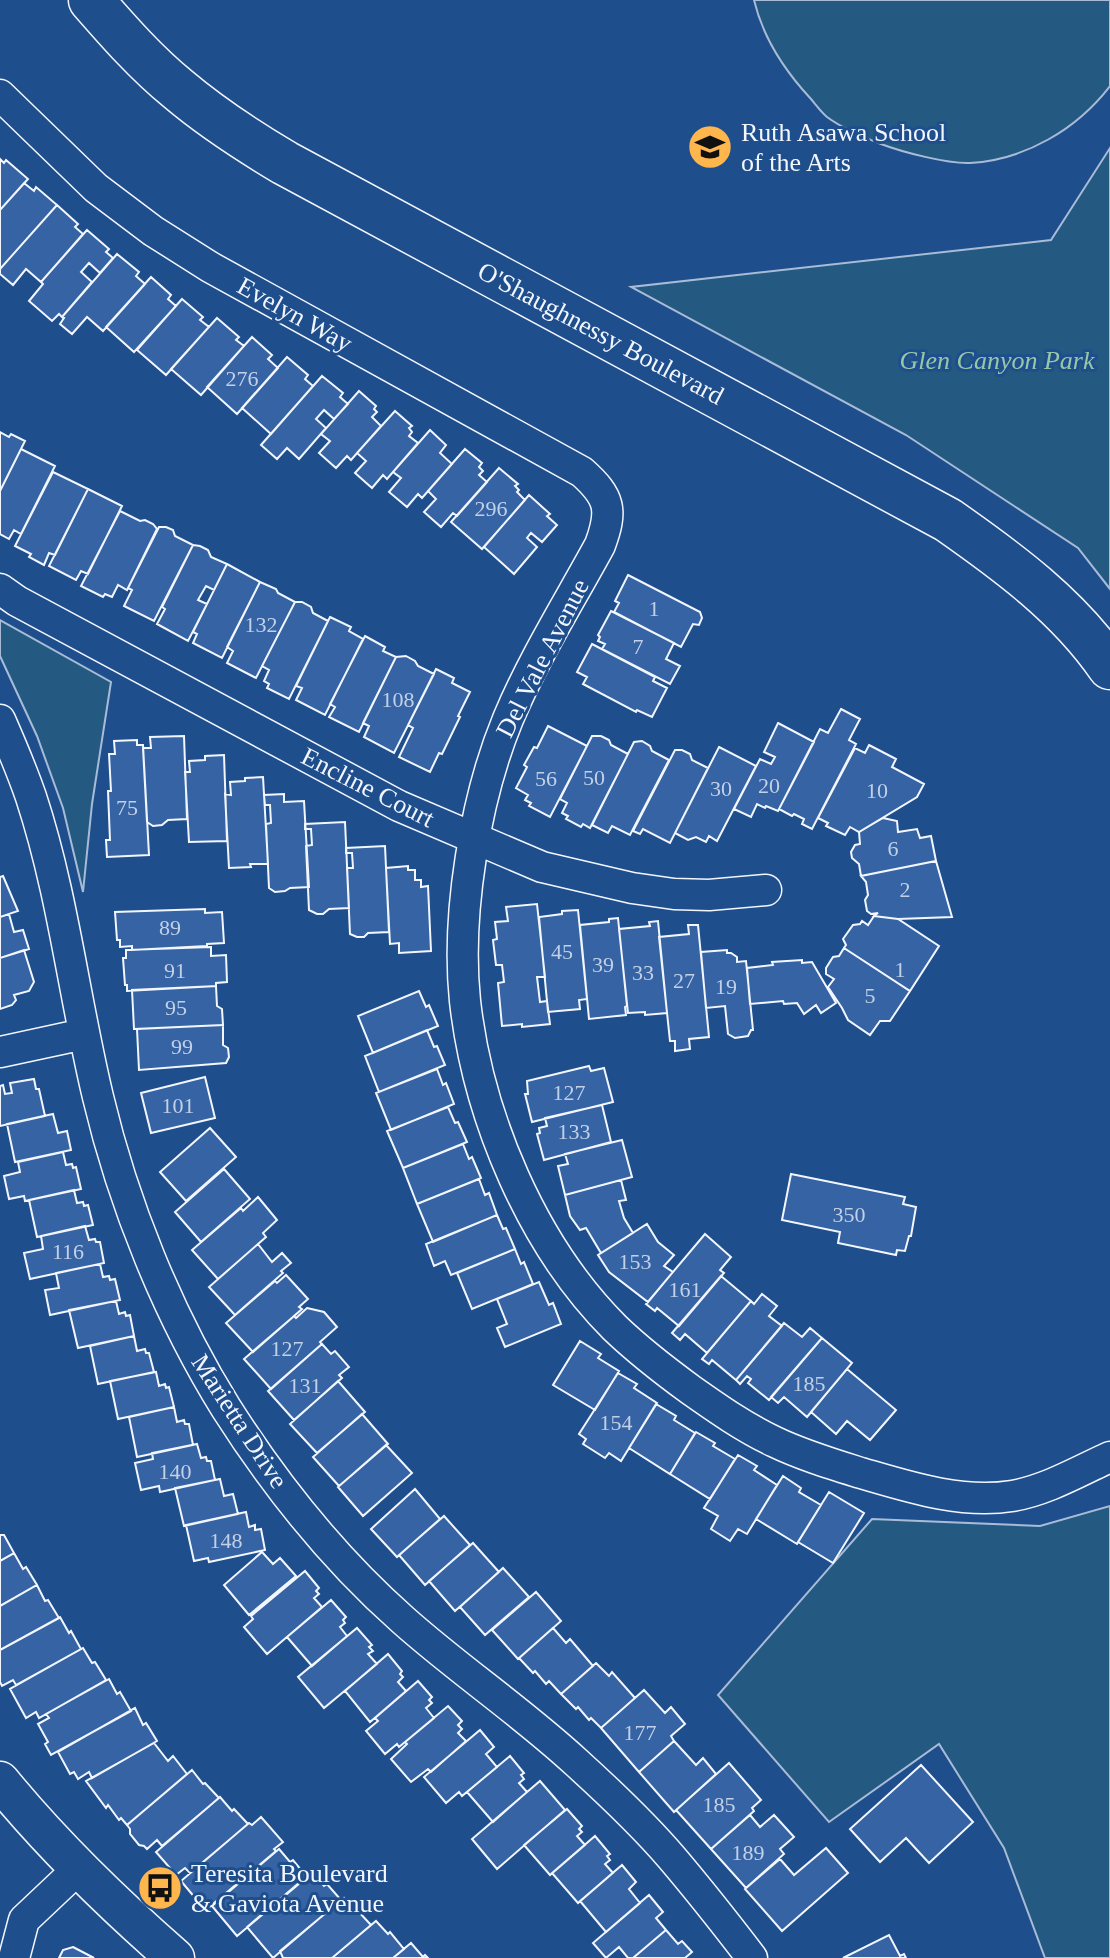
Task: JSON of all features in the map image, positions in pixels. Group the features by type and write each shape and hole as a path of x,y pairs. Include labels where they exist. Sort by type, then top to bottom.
{"main road":[{"name":"O'Shaughnessy Boulevard","path":"91,0 144,59 177,89 261,149 948,520 1033,583 1059,607 1110,667"}],"street":[{"name":"Evelyn Way","path":"0,95 96,188 153,231 210,267 582,472 597,486 607,505"},
{"name":"Del Vale Avenue","path":"607,505 607,526 600,545 524,682 508,718 488,778 474,838 466,895 463,945 465,1000 474,1058 490,1116 541,1231 576,1282 615,1327 664,1370 720,1411 775,1442 831,1464 896,1483 985,1499 1044,1488 1110,1457"},
{"name":"Encline Court","path":"0,589 17,601 399,806 542,867 632,888 674,894 709,895 766,890"},
{"name":"Marietta Drive","path":"0,720 31,797 48,857 99,1102 118,1171 163,1289 225,1406 266,1467 337,1554 402,1619 574,1760 624,1807 670,1855 752,1958"},
{"path":"0,1052 84,1034"},
{"path":"0,1781 34,1823 78,1869 175,1958"},
{"path":"14,1958 24,1920 78,1869"}],"green space":[{"path":"754,0 1110,0 1110,86 1082,116 1030,149 990,161 970,163 925,157 867,139 825,115 776,53"},
{"name":"Glen Canyon Park","path":"1110,148 1110,589 1078,548 906,435 631,287 1051,240"},
{"path":"0,620 111,682 92,804 83,892 63,808 37,736 0,656"},
{"path":"1110,1506 1110,1958 1045,1958 1004,1848 939,1744 829,1822 718,1695 872,1519 1040,1526"}],"building":[{"path":"0,159 4,163 6,160 28,179 0,210"},
{"path":"24,183 34,191 36,187 57,205 0,269 0,210"},
{"path":"57,205 78,224 75,227 83,234 41,282 26,269 13,285 0,274 0,269"},
{"path":"87,230 109,249 106,252 113,258 100,273 89,263 81,272 92,282 62,317 59,314 52,321 29,301 43,284 41,282"},
{"path":"117,254 139,272 136,276 145,284 103,331 87,317 72,334 60,324 62,317"},
{"path":"151,277 171,295 168,299 176,306 134,352 106,327"},
{"path":"182,299 203,317 200,320 209,327 166,375 137,350"},
{"path":"217,318 239,337 236,340 244,346 201,395 171,369"},
{"path":"252,337 272,355 268,359 278,368 237,414 207,387"},
{"path":"287,357 308,375 305,379 313,386 271,434 242,408"},
{"path":"322,376 343,393 340,397 348,404 334,419 324,410 316,419 326,428 299,459 287,448 277,459 261,445"},
{"path":"359,391 376,406 374,409 377,412 372,417 381,426 351,460 347,456 336,468 319,453 330,441 321,434"},
{"path":"395,411 412,426 409,436 418,443 387,479 383,475 372,488 355,473 366,461 357,453"},
{"path":"430,430 446,445 440,453 452,464 422,498 418,494 407,507 389,492 401,478 393,472"},
{"path":"0,432 25,441 0,491"},
{"path":"21,449 55,466 21,534 14,530 9,539 0,534 0,491"},
{"path":"465,449 482,463 479,467 483,471 479,475 487,482 457,516 453,513 441,527 424,512 436,499 428,491"},
{"path":"499,468 518,484 515,486 519,490 517,492 525,500 482,549 451,522"},
{"path":"53,472 88,489 55,555 49,553 44,565 15,546"},
{"path":"88,489 122,506 88,574 81,571 76,580 49,566"},
{"path":"529,495 557,525 542,542 531,533 527,538 537,547 514,574 484,547"},
{"path":"120,511 140,521 145,520 157,529 127,590 118,585 112,597 105,594 103,597 81,586"},
{"path":"159,527 173,530 175,536 193,545 154,621 124,606 132,590 128,588"},
{"path":"193,545 208,550 211,557 227,564 214,590 206,586 198,600 207,604 188,641 157,624 165,609 162,607"},
{"path":"227,564 260,582 222,658 193,643 197,634 193,632"},
{"path":"628,575 700,612 702,618 699,625 693,624 681,647 614,612 619,603 615,601"},
{"path":"260,582 295,602 256,678 227,663 233,651 227,647"},
{"path":"295,602 311,607 313,613 328,621 289,699 267,688 269,684 264,681 269,670 262,666"},
{"path":"611,611 674,643 666,659 680,666 670,684 602,649 605,644 598,641 598,635"},
{"path":"330,617 351,627 349,631 363,639 325,715 296,700 302,688 296,686"},
{"path":"365,636 396,657 359,732 329,717 335,707 330,704"},
{"path":"592,644 655,677 653,681 667,688 652,717 583,684 587,677 577,672"},
{"path":"406,656 434,674 394,753 364,737 369,726 363,723 396,657"},
{"path":"436,669 454,678 452,683 470,692 442,754 439,753 430,772 399,757 413,728 408,725"},
{"path":"841,709 860,719 849,740 856,744 812,829 802,824 804,819 779,809 820,729 828,733"},
{"path":"778,723 814,742 778,811 757,804 751,817 734,809 760,759 771,764 775,757 764,752"},
{"path":"548,726 587,746 550,817 529,806 531,803 525,800 528,795 516,788 527,767 524,765"},
{"path":"184,736 187,819 168,820 162,825 153,826 147,822 143,748 151,748 150,737"},
{"path":"592,736 609,740 611,745 628,754 590,828 566,819 568,816 562,813 567,803 560,799"},
{"path":"137,740 137,745 143,745 149,855 107,857 106,840 110,840 108,791 111,791 109,754 115,754 114,741"},
{"path":"642,741 652,751 669,760 630,835 612,826 608,833 592,825 634,742"},
{"path":"869,745 896,759 892,767 924,784 917,797 859,832 850,827 845,835 826,826 828,823 818,818 855,748 865,753"},
{"path":"719,747 756,766 717,841 709,836 706,842 696,837 688,840 675,833"},
{"path":"675,750 690,754 692,760 708,768 670,843 643,829 640,834 633,831"},
{"path":"224,755 227,841 189,842 185,772 190,772 189,761"},
{"path":"263,777 268,864 229,868 225,794 231,795 230,782"},
{"path":"284,794 284,802 304,801 309,887 275,892 269,888 266,824 271,823 270,805 265,805 264,795"},
{"path":"883,818 897,821 898,832 917,829 920,838 931,836 936,861 861,876 859,864 852,858 851,852 855,845 860,844 859,832"},
{"path":"345,822 349,908 329,909 317,914 309,910 306,846 312,845 311,829 305,829 305,824"},
{"path":"385,846 389,932 357,937 350,934 347,868 353,868 352,853 346,853 346,848"},
{"path":"936,861 952,917 898,919 874,916 878,913 867,911 866,882 861,876"},
{"path":"408,866 408,870 415,870 415,880 421,880 421,887 428,886 431,951 399,953 399,943 390,944 386,868"},
{"path":"3,876 18,911 0,917 0,877"},
{"path":"537,904 545,977 537,977 540,1002 547,1001 550,1024 502,1026 498,983 504,982 502,965 496,965 493,940 497,939 495,922 508,921 506,907"},
{"path":"205,909 205,913 222,912 224,943 132,950 132,946 120,947 120,940 117,940 115,912"},
{"path":"578,910 587,999 579,1000 580,1009 548,1012 539,917"},
{"path":"9,914 14,932 23,930 29,949 0,958 0,917"},
{"path":"874,916 898,919 939,946 910,991 844,948 843,939 853,925 862,921 868,925"},
{"path":"618,918 626,1015 589,1019 580,925"},
{"path":"658,921 667,1013 628,1013 619,929 650,926 649,922"},
{"path":"688,925 698,925 709,1037 689,1039 690,1049 675,1051 675,1041 670,1041 659,937 689,934"},
{"path":"211,947 211,956 226,955 227,982 216,983 216,986 127,991 123,958 126,958 126,950"},
{"path":"844,948 910,991 890,1021 880,1021 870,1035 848,1020 828,987 834,979 826,974 826,968"},
{"path":"24,950 34,982 29,991 14,995 16,1000 12,1005 0,1009 0,958"},
{"path":"727,950 727,953 737,957 737,962 746,961 753,1030 748,1036 735,1038 728,1034 725,1006 706,1008 701,952"},
{"path":"802,960 802,963 812,962 836,1003 821,1013 816,1005 804,1014 797,1003 750,1004 747,968"},
{"path":"216,986 217,1006 222,1009 223,1025 134,1029 132,990"},
{"path":"419,991 438,1026 373,1053 358,1016"},
{"path":"223,1025 223,1045 228,1048 229,1057 226,1063 139,1070 137,1029"},
{"path":"427,1030 445,1065 379,1092 365,1056"},
{"path":"589,1066 591,1071 604,1068 613,1102 532,1122 525,1094 528,1094 527,1081"},
{"path":"437,1069 454,1104 391,1130 376,1093"},
{"path":"205,1077 215,1118 151,1133 141,1093"},
{"path":"34,1079 45,1116 0,1126 0,1086 3,1085 5,1094 12,1093 10,1083"},
{"path":"602,1105 611,1142 544,1160 537,1134 540,1133 539,1128 547,1126 545,1118"},
{"path":"448,1107 467,1142 403,1168 387,1131"},
{"path":"53,1114 58,1133 67,1131 71,1150 15,1162 7,1124"},
{"path":"210,1128 236,1157 186,1201 160,1172"},
{"path":"622,1140 632,1177 565,1195 558,1166 568,1164 565,1154"},
{"path":"463,1144 481,1178 417,1204 403,1168"},
{"path":"63,1152 66,1165 76,1167 81,1189 25,1201 24,1196 9,1199 4,1176 20,1172 18,1162"},
{"path":"224,1169 250,1199 201,1242 175,1212"},
{"path":"791,1174 905,1197 903,1204 916,1207 905,1251 897,1250 896,1255 838,1243 840,1232 782,1220"},
{"path":"479,1179 485,1195 489,1193 497,1215 433,1242 417,1204"},
{"path":"621,1180 626,1200 619,1201 633,1233 601,1253 586,1228 580,1230 570,1216 565,1195"},
{"path":"74,1190 77,1203 88,1205 93,1225 37,1237 29,1200"},
{"path":"258,1197 277,1220 263,1233 266,1237 218,1279 192,1250"},
{"path":"497,1215 515,1249 451,1275 445,1261 434,1266 426,1244"},
{"path":"647,1224 658,1242 674,1255 664,1266 673,1272 648,1302 609,1272 598,1255"},
{"path":"85,1226 89,1240 100,1242 104,1263 30,1279 24,1253 43,1249 41,1236"},
{"path":"705,1234 731,1257 720,1270 724,1273 679,1326 657,1308 655,1311 646,1304"},
{"path":"258,1244 272,1262 282,1253 291,1263 235,1315 209,1287"},
{"path":"515,1249 533,1284 472,1309 457,1273"},
{"path":"100,1264 103,1277 115,1279 120,1300 50,1315 45,1290 59,1288 56,1273"},
{"path":"286,1275 308,1299 299,1307 302,1309 253,1352 226,1323"},
{"path":"721,1276 751,1301 707,1353 685,1334 680,1340 672,1333"},
{"path":"539,1282 549,1305 553,1303 561,1324 505,1347 497,1328 507,1324 497,1299"},
{"path":"762,1294 777,1306 769,1316 782,1326 736,1380 712,1360 709,1364 702,1359 751,1301 754,1304"},
{"path":"116,1301 119,1314 125,1312 126,1316 130,1315 134,1336 78,1348 69,1310"},
{"path":"307,1308 324,1312 337,1327 271,1389 244,1359"},
{"path":"784,1323 802,1337 810,1328 822,1338 769,1400 748,1383 751,1379 747,1376 740,1384 736,1380"},
{"path":"134,1336 137,1351 145,1349 149,1353 154,1372 98,1384 90,1346"},
{"path":"822,1338 852,1363 807,1417 784,1397 778,1403 771,1397"},
{"path":"580,1341 601,1354 598,1358 619,1371 595,1410 553,1385"},
{"path":"322,1344 331,1354 335,1351 349,1367 339,1375 342,1378 294,1420 268,1391"},
{"path":"847,1369 896,1410 870,1440 847,1421 836,1434 811,1412"},
{"path":"156,1372 159,1386 165,1384 166,1388 169,1387 174,1407 118,1419 110,1381"},
{"path":"618,1373 637,1384 634,1388 657,1403 621,1461 609,1453 605,1458 583,1444 586,1439 579,1434"},
{"path":"338,1381 365,1412 317,1453 290,1424"},
{"path":"656,1404 695,1433 670,1474 629,1448"},
{"path":"174,1407 177,1422 184,1420 185,1424 189,1424 193,1445 137,1457 129,1417"},
{"path":"362,1414 388,1444 339,1486 313,1457"},
{"path":"696,1432 735,1459 710,1499 670,1474"},
{"path":"197,1444 201,1458 211,1461 215,1480 160,1492 159,1486 141,1490 135,1463 153,1459 152,1453"},
{"path":"386,1445 412,1473 363,1516 338,1487"},
{"path":"738,1455 757,1466 754,1470 777,1485 747,1534 738,1529 730,1541 711,1529 718,1516 704,1508"},
{"path":"783,1476 801,1488 799,1492 821,1505 797,1544 756,1519"},
{"path":"220,1479 224,1496 233,1494 238,1514 184,1526 175,1488"},
{"path":"415,1489 440,1519 397,1557 371,1529"},
{"path":"829,1492 864,1513 833,1563 798,1542"},
{"path":"246,1512 249,1527 255,1525 255,1530 261,1529 265,1550 209,1562 208,1558 194,1561 186,1525"},
{"path":"444,1516 470,1545 425,1585 399,1555"},
{"path":"0,1535 4,1535 14,1553 0,1561"},
{"path":"473,1543 499,1572 455,1611 429,1581"},
{"path":"262,1552 273,1564 280,1558 296,1576 249,1615 224,1585"},
{"path":"14,1553 37,1585 0,1606 0,1561"},
{"path":"503,1568 529,1597 485,1635 460,1607"},
{"path":"305,1571 319,1588 316,1591 319,1594 314,1598 322,1607 267,1654 244,1627 253,1619 251,1616"},
{"path":"37,1585 59,1618 0,1650 0,1606"},
{"path":"536,1592 561,1621 518,1659 492,1630"},
{"path":"331,1600 346,1617 340,1627 347,1636 312,1666 287,1637"},
{"path":"60,1617 81,1649 16,1685 13,1680 2,1686 0,1650"},
{"path":"357,1628 372,1645 369,1647 373,1651 368,1654 377,1664 324,1708 298,1677"},
{"path":"553,1628 566,1643 570,1639 593,1666 561,1694 519,1658"},
{"path":"83,1648 106,1680 39,1718 36,1712 26,1718 10,1689"},
{"path":"388,1654 402,1671 400,1674 403,1677 398,1682 406,1691 370,1722 345,1691"},
{"path":"596,1663 609,1676 612,1672 635,1698 601,1728 561,1694"},
{"path":"109,1679 131,1711 51,1755 38,1724 49,1718 46,1714"},
{"path":"418,1681 432,1697 429,1700 432,1703 426,1708 434,1718 399,1747 397,1744 385,1754 366,1731 378,1721 375,1718"},
{"path":"644,1690 665,1713 671,1707 685,1724 671,1736 674,1741 639,1772 601,1728"},
{"path":"448,1706 462,1721 458,1725 462,1729 458,1733 466,1741 431,1772 428,1769 411,1782 391,1759 407,1744 405,1742"},
{"path":"135,1708 143,1725 146,1723 157,1741 92,1778 89,1772 78,1779 74,1772 70,1774 58,1752"},
{"path":"480,1730 494,1747 486,1754 497,1767 462,1796 459,1792 446,1803 424,1777"},
{"path":"674,1741 696,1765 703,1758 716,1774 674,1812 639,1772"},
{"path":"154,1743 168,1761 173,1756 187,1774 127,1825 108,1805 106,1808 86,1781"},
{"path":"510,1756 524,1773 521,1775 524,1779 519,1783 527,1792 493,1822 467,1792"},
{"path":"729,1763 761,1800 752,1808 754,1811 711,1849 676,1810"},
{"path":"921,1765 973,1822 929,1863 906,1838 880,1862 850,1829"},
{"path":"192,1770 219,1798 162,1846 157,1840 147,1849 139,1845 127,1825"},
{"path":"540,1781 565,1810 497,1869 472,1839"},
{"path":"220,1797 248,1824 190,1873 185,1868 176,1875 156,1852"},
{"path":"567,1809 582,1826 579,1829 582,1832 577,1836 585,1845 550,1875 524,1845"},
{"path":"750,1815 760,1827 774,1815 794,1837 780,1849 784,1854 746,1888 711,1849"},
{"path":"261,1817 283,1842 207,1909 201,1902 203,1900 199,1896 196,1899 181,1881 249,1823 252,1825"},
{"path":"595,1836 610,1854 607,1856 610,1860 605,1864 613,1873 578,1903 552,1873"},
{"path":"826,1848 848,1873 782,1931 745,1889 780,1859 794,1875"},
{"path":"279,1849 307,1877 237,1936 212,1906"},
{"path":"622,1865 636,1882 629,1889 640,1903 606,1932 580,1901"},
{"path":"312,1872 341,1900 273,1958 247,1927"},
{"path":"649,1895 663,1912 656,1918 666,1930 633,1958 628,1958 619,1947 606,1958 593,1943"},
{"path":"344,1898 371,1925 332,1958 283,1958 280,1951"},
{"path":"376,1921 404,1949 393,1958 332,1958"},
{"path":"666,1930 678,1944 682,1941 692,1952 685,1958 633,1958"},
{"path":"889,1935 900,1956 904,1954 906,1958 843,1958"},
{"path":"411,1943 423,1957 428,1958 393,1958"},
{"path":"73,1947 94,1958 59,1958 63,1950"}],"place":[{"name":"Ruth Asawa School of the Arts","path":"710,147"},
{"name":"Teresita Boulevard & Gaviota Avenue","path":"160,1888"}]}
